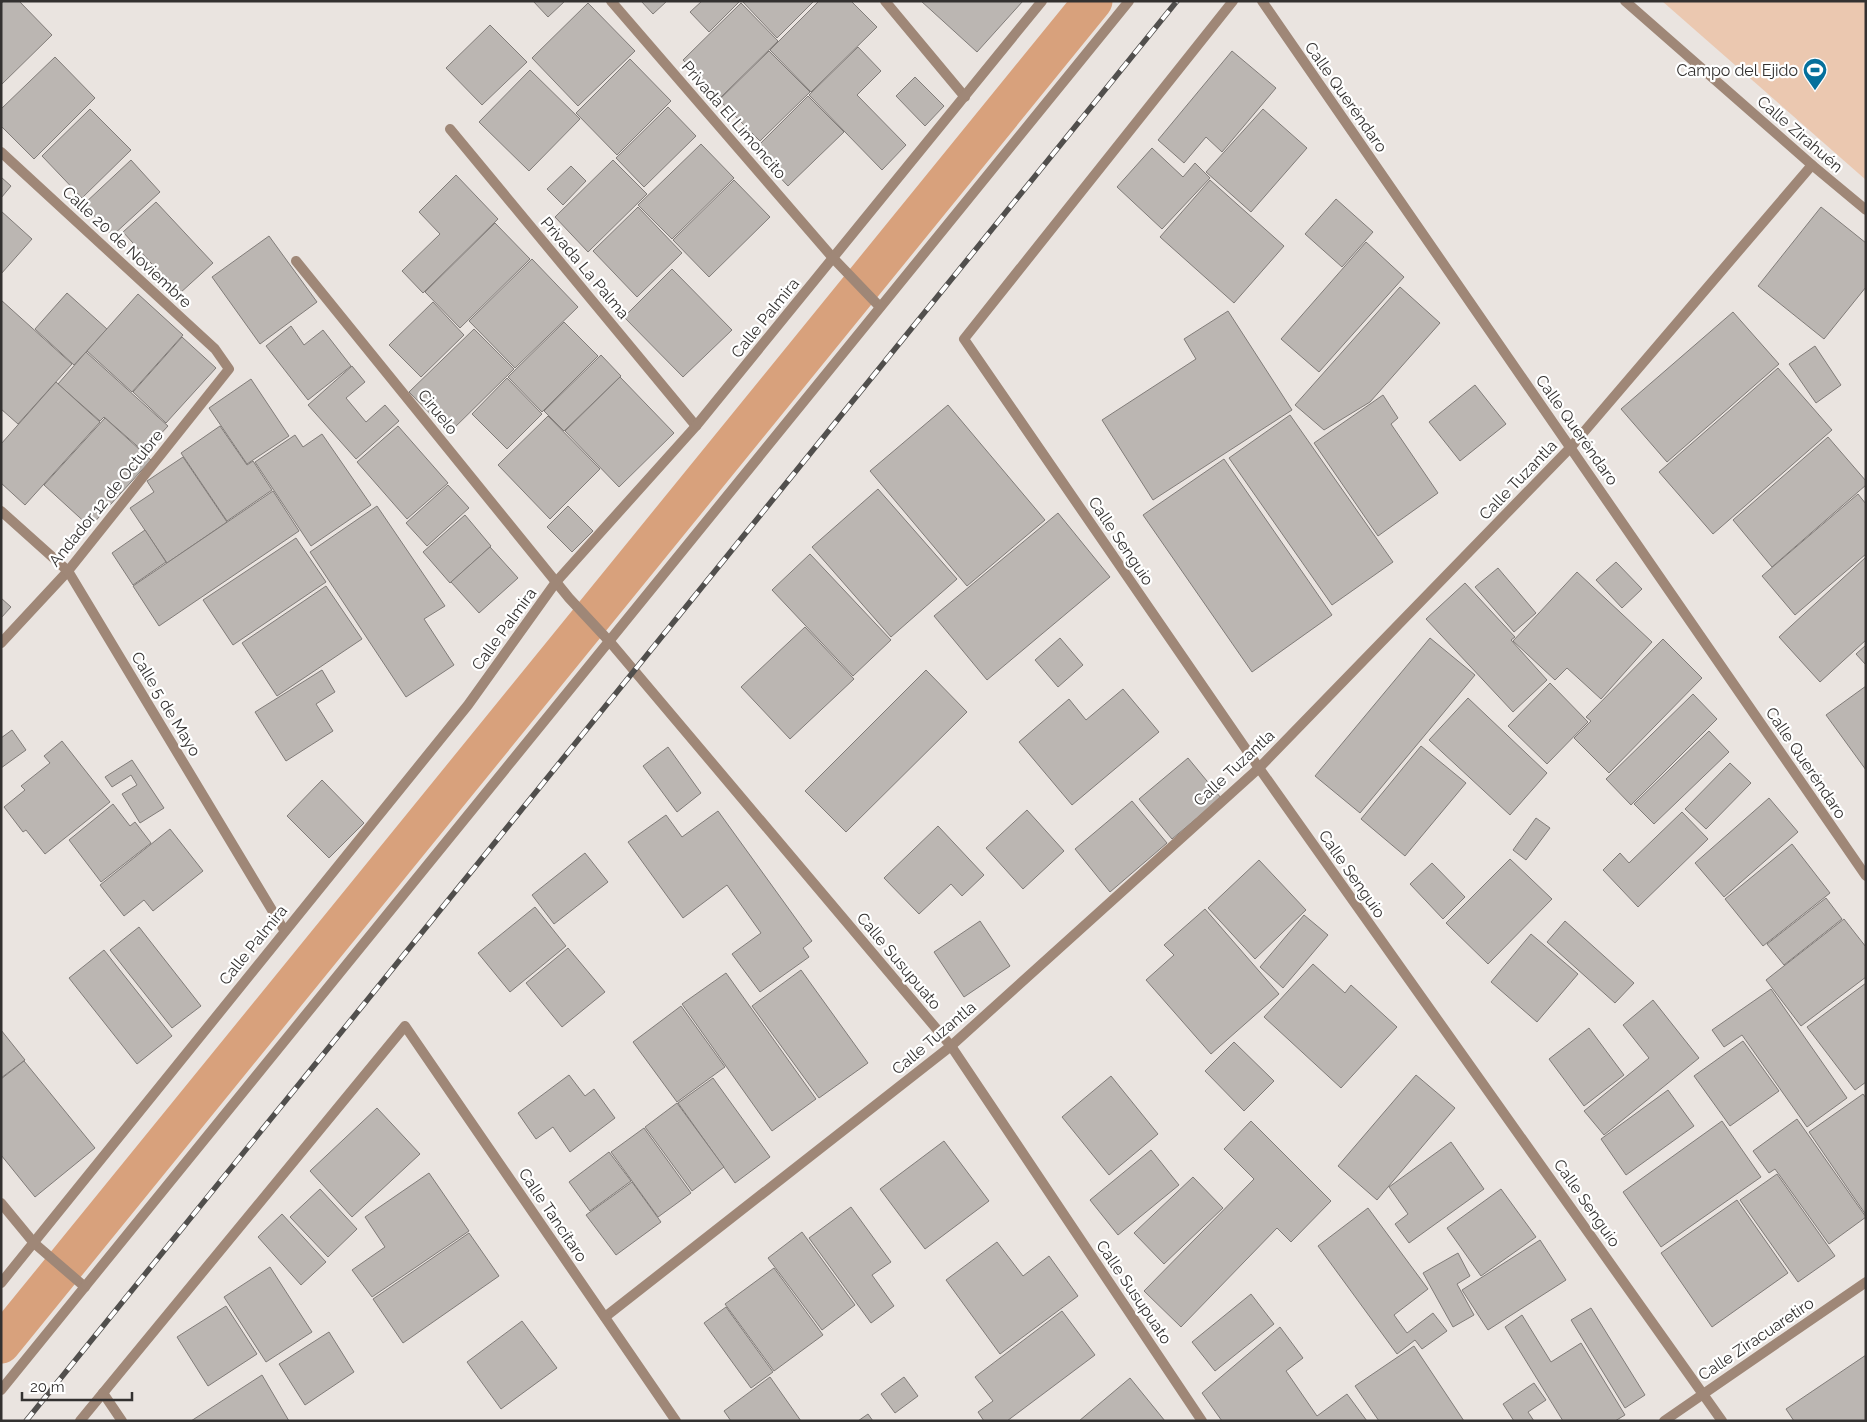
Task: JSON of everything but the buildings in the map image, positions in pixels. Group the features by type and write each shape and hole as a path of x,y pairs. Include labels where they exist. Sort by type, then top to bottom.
{"street":[{"name":"Privada El Limoncito","path":"611,1 835,259 879,305"},
{"path":"884,1 965,96"},
{"name":"Calle Palmira","path":"1,1283 37,1246 284,930 468,705 556,582 696,426 835,259 1042,1"},
{"path":"1,1390 82,1285 610,642 879,305 1129,1"},
{"name":"Calle Senguio","path":"1233,1 964,339 1259,768 1704,1393 1722,1421"},
{"name":"Calle Queréndaro","path":"1262,1 1571,446 1866,876"},
{"name":"Calle Zirahuén","path":"1625,1 1866,210"},
{"name":"Privada La Palma","path":"450,129 696,426"},
{"name":"Calle 20 de Noviembre","path":"1,152 215,350 228,369"},
{"name":"Calle Tuzantla","path":"604,1317 951,1046 1259,768 1571,446 1812,165"},
{"name":"Ciruelo","path":"296,261 569,598"},
{"name":"Andador 12 de Octubre","path":"1,643 68,571 228,369"},
{"name":"Calle 5 de Mayo","path":"1,511 68,571 284,930"},
{"name":"Calle Susupuato","path":"569,598 610,642 951,1046 1202,1421"},
{"name":"Calle Tancítaro","path":"103,1393 405,1026 676,1421"},
{"path":"1,1203 37,1246 82,1285"},
{"name":"Calle Ziracuaretiro","path":"1664,1421 1866,1282"},
{"path":"80,1421 103,1393 122,1421"}],"shaded area":[{"name":"Campo del Ejido","path":"1662,1 1866,1 1866,180"}],"waterway":[{"path":"1,1344 1093,1"}],"railway":[{"path":"26,1421 1177,1"}],"place":[{"name":"Campo del Ejido","path":"1815,91"}]}
